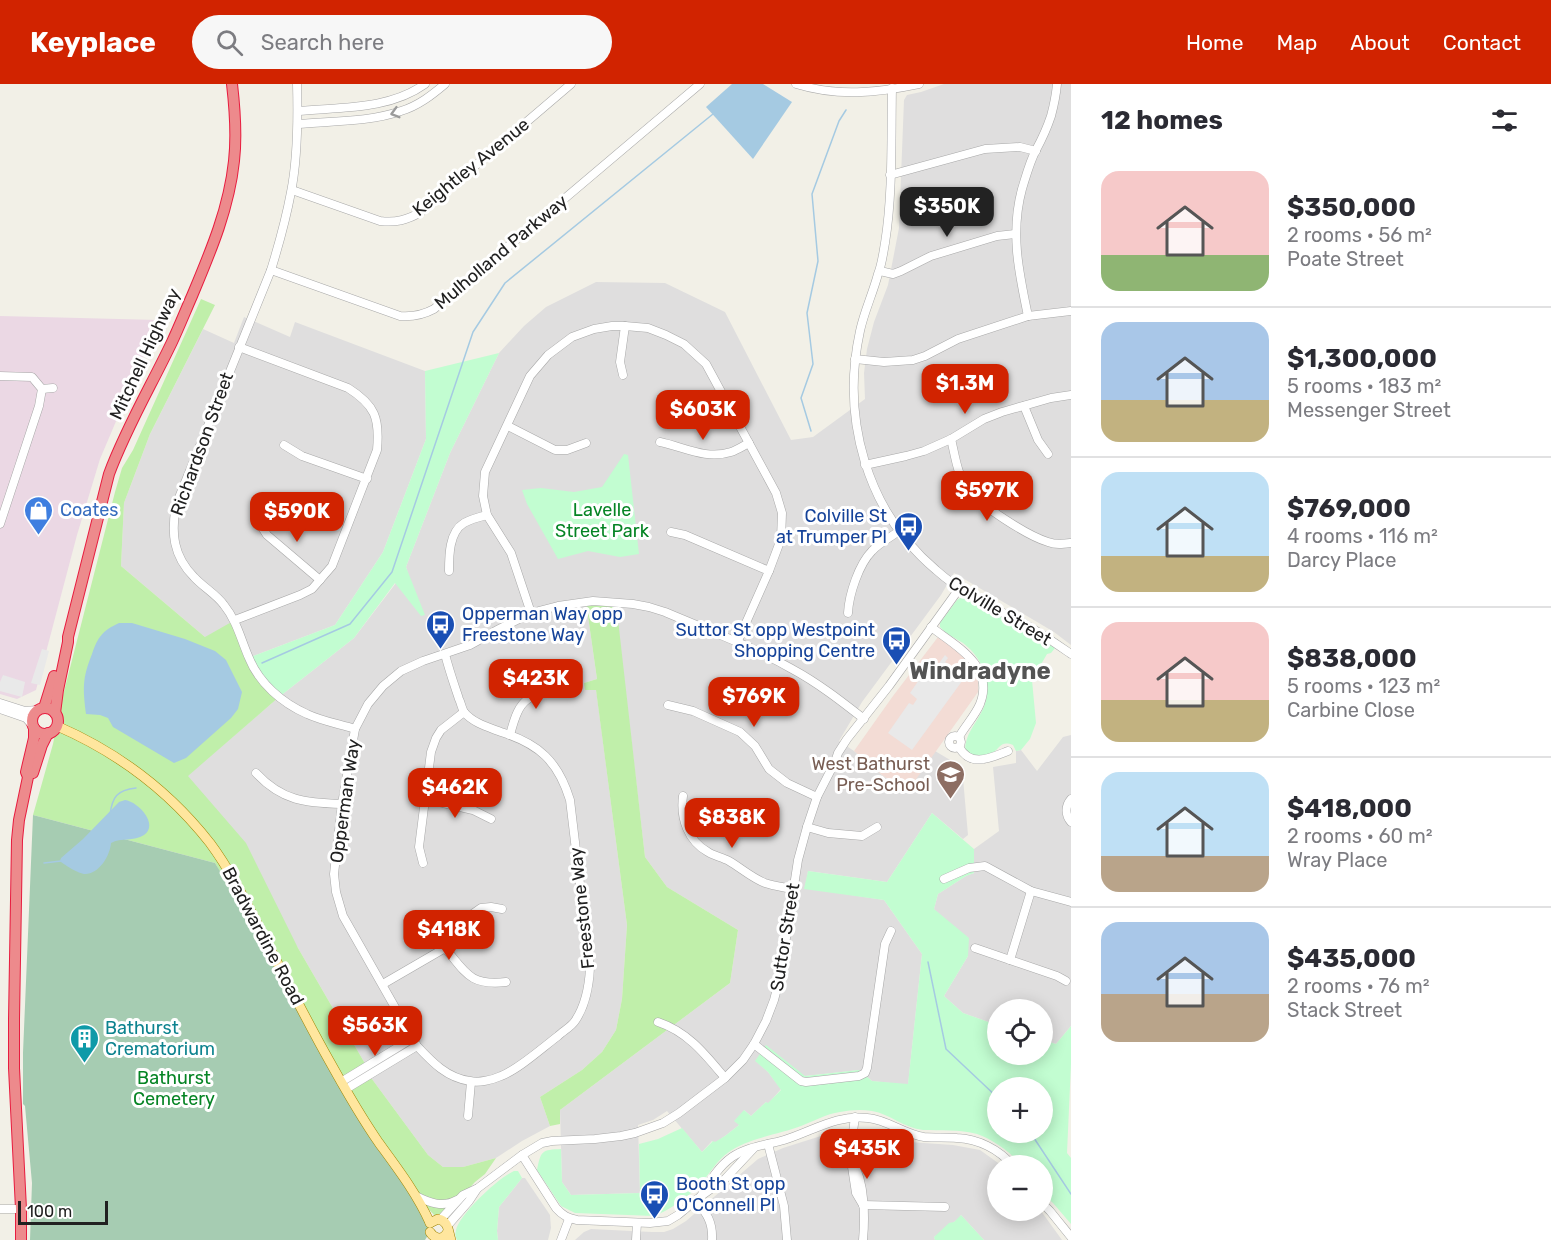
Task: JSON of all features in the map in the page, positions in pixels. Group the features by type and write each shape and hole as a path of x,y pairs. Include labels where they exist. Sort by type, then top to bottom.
{"highway":[{"name":"Mitchell Highway","path":"55,713 68,637 101,500 116,454 183,317 209,256 225,206 233,172 235,149 236,124 232,84"},
{"name":"Mitchell Highway","path":"40,709 51,688 63,643 68,637"},
{"path":"21,1240 14,1078 17,840 28,777 26,772 34,738 32,717 40,709 48,708 55,713 57,726 48,734 32,774 28,777"},
{"path":"33,726 40,733 48,734"}],"main road":[{"name":"Bradwardine Road","path":"57,726 96,745 135,770 178,808 210,844 236,883 330,1062 378,1141 417,1196 438,1232"}],"street":[{"name":"Richardson Street","path":"297,84 298,124 292,190 283,230 271,270 176,505 173,523 175,544 183,563 194,577 224,603 235,620 255,673 279,697 307,714 355,729"},
{"path":"298,111 385,102 425,84"},
{"path":"298,124 387,116 417,105 445,84"},
{"name":"Keightley Avenue","path":"292,190 380,221 401,221 412,217 421,212 572,84"},
{"name":"Mulholland Parkway","path":"271,270 400,316 428,313 700,84"},
{"path":"796,84 839,93 862,93 919,84"},
{"path":"1028,316 1017,260 1015,234 1018,206 1036,151 1051,117 1057,84"},
{"name":"Colville Street","path":"892,88 888,224 879,272 860,328 853,384 854,412 865,465 884,508 915,550 934,569 959,589 1023,623 1071,654"},
{"path":"890,175 985,149 1020,147 1036,151"},
{"path":"879,272 893,274 901,272 931,256 997,236 1015,234"},
{"path":"855,359 884,362 913,360 958,339 1028,316 1071,311"},
{"path":"623,375 620,362 625,326"},
{"path":"531,613 511,553 487,515 483,496 485,472 530,376 548,355 572,337 594,329 625,326 648,328 684,344 705,364 776,494 782,513 781,539 737,643"},
{"path":"235,620 312,589 332,566 367,479 377,450 379,432 374,413 363,398 348,388 238,347"},
{"path":"0,376 32,377 42,389 39,406 0,524"},
{"path":"42,389 53,388"},
{"path":"865,465 915,454 951,439 984,419 1051,398 1071,395"},
{"path":"1024,406 1038,440 1048,454"},
{"path":"508,426 555,450 567,450 586,443"},
{"path":"951,439 958,469 967,488 976,497 1010,523 1046,542 1071,543"},
{"path":"660,442 710,456 732,452 749,443"},
{"path":"284,445 302,456 367,479"},
{"path":"449,571 449,554 458,528 487,515"},
{"path":"258,521 267,535 320,580"},
{"path":"848,612 849,596 872,550 900,531"},
{"path":"671,532 685,535 769,571"},
{"name":"Suttor Street","path":"438,1232 463,1195 477,1188 542,1143 621,1136 652,1128 679,1113 725,1078 743,1059 754,1044 774,1000 780,977 798,860 817,797 838,753 857,725 864,719 959,589"},
{"name":"Opperman Way","path":"415,1042 343,916 336,892 334,874 342,804 355,729 368,704 382,686 401,671 470,645 531,613 593,601 624,603 665,612 792,669 820,686 864,719"},
{"path":"931,627 961,648 972,659 977,665 982,681 980,703 959,737 962,742 959,747 963,755 982,760 1008,751"},
{"path":"423,863 420,847 431,753 441,730 464,712 445,654"},
{"path":"510,735 516,713 526,699 546,692 565,690"},
{"path":"0,703 25,711 40,709"},
{"path":"668,705 693,711 740,732 755,746 769,769 787,783 817,797"},
{"path":"0,710 26,718 33,726"},
{"name":"Freestone Way","path":"464,712 480,725 530,743 545,755 559,772 570,804 590,968 589,985 584,1004 574,1023 503,1075 471,1082"},
{"path":"256,773 267,785 290,797 310,803 342,804"},
{"path":"683,796 682,809 687,831 696,844 764,883 792,889"},
{"path":"426,799 473,810 490,819"},
{"path":"1071,799 1066,811 1071,822"},
{"path":"807,827 828,833 862,836 877,827"},
{"path":"944,879 969,868 985,866 1031,891 1071,902"},
{"path":"1010,960 1031,891"},
{"path":"383,984 445,948 471,915 481,908 502,909"},
{"path":"754,1044 801,1081 860,1076 865,1073 885,944 891,931"},
{"path":"445,948 467,974 480,982 490,984 506,982"},
{"path":"975,948 1066,981"},
{"path":"658,1022 680,1031 704,1053 725,1078"},
{"path":"344,1085 415,1042 442,1071 471,1082 468,1116"},
{"path":"522,1155 562,1215 569,1219 637,1223 660,1223 678,1215 698,1198 721,1166 739,1153 795,1136 836,1120 855,1117 877,1119 905,1132 926,1137 956,1137 978,1141 1001,1155"},
{"path":"855,1117 850,1148 851,1159 860,1180 863,1240"},
{"path":"768,1144 784,1206 787,1240"},
{"name":"Suttor Street","path":"438,1232 468,1201 477,1188"},
{"path":"417,1196 430,1203 439,1204 453,1202 463,1195"},
{"path":"698,1198 712,1224 712,1240"},
{"path":"862,1205 945,1206"},
{"path":"0,1209 21,1209"},
{"path":"1053,1215 1071,1236"},
{"path":"561,1240 569,1219"},
{"path":"636,1240 637,1223"}],"shaded area":[{"path":"944,84 1071,84 1071,645 1054,632 954,573 941,595 862,702 839,741 882,775 907,791 935,751 962,767 968,835 963,839 932,813 887,882 808,871 805,888 884,900 922,954 908,1085 872,1081 859,1070 805,1076 756,1061 781,1089 768,1104 766,1102 751,1116 744,1110 739,1125 715,1143 712,1141 702,1152 667,1111 653,1120 638,1125 640,1193 571,1195 562,1182 560,1110 730,983 738,930 667,887 645,857 615,602 586,602 597,679 584,683 596,689 627,925 622,999 616,1030 602,1052 582,1070 540,1097 550,1126 496,1158 463,1167 443,1167 428,1155 369,1075 367,1067 298,948 187,776 279,697 354,638 396,583 421,615 406,567 450,453 499,353 524,326 546,307 596,282 665,283 725,312 791,440 813,437 865,399 864,373 867,349 888,285 899,228 904,100 907,95"},
{"path":"0,316 159,320 100,459 77,535 36,690 17,699 0,694"},
{"path":"244,317 290,337 295,322 425,371 426,439 383,552 335,625 248,658 205,637 121,566 124,503 150,434 203,329 234,343"},
{"path":"938,637 964,655 973,666 978,679 978,692 907,792 882,775 854,751"},
{"path":"42,649 49,651 40,685 31,683"},
{"path":"945,655 948,658 945,662 965,677 912,750 888,733 909,703 913,705 917,699 910,693 923,674 929,677"},
{"path":"3,675 25,682 22,697 0,691"},
{"path":"1071,735 1071,1026 1056,1044 1053,1043 1053,999 987,999 987,1021 963,1013 944,996 968,956 934,909 938,894 974,873 974,849 999,831 993,767 1016,763 1016,751 1021,750 1037,771 1063,737"},
{"path":"867,1130 909,1142 953,1145 980,1150 987,1155 987,1221 1048,1221 1062,1240 984,1240 961,1215 934,1237 935,1240 575,1240 591,1229 664,1232 673,1229 686,1221 758,1159 824,1135 861,1134"},
{"path":"522,1178 525,1178 550,1215 551,1228 548,1240 498,1240 499,1207"}],"green space":[{"path":"201,299 215,305 150,434 124,503 121,566 205,637 235,620 248,657 279,697 188,776 246,843 298,948 367,1067 341,1082 215,863 33,815 122,468 133,450"},
{"path":"499,353 450,453 406,567 425,615 421,616 395,583 354,638 279,697 248,658 335,625 383,552 426,439 425,371"},
{"name":"Lavelle Street Park","path":"624,454 628,455 639,554 620,557 588,551 558,559 527,504 522,490 541,488 574,492 602,487"},
{"path":"960,598 966,598 1055,648 1047,654 1032,680 1036,723 1030,739 1021,750 1016,751 1013,745 1005,744 991,754 983,756 970,757 965,751 968,735 985,703 987,684 977,657 963,643 940,627 940,623"},
{"path":"586,602 616,602 645,857 667,887 738,930 730,983 560,1110 560,1124 550,1126 540,1097 582,1070 602,1052 616,1030 622,999 627,925 596,690 585,690 584,683 597,679"},
{"path":"932,813 974,849 974,873 938,894 934,909 969,938 968,956 944,996 963,1013 987,1021 987,1065 1053,1065 1053,1043 1056,1044 1071,1026 1067,1153 1071,1158 1071,1224 1053,1203 1053,1155 1011,1155 995,1143 1053,1143 1053,1077 987,1077 987,1138 970,1132 916,1129 879,1113 864,1110 848,1111 830,1114 736,1147 720,1160 689,1195 654,1216 575,1213 561,1206 537,1170 543,1152 561,1149 562,1182 571,1195 640,1193 639,1144 658,1139 682,1128 702,1152 713,1141 725,1136 739,1125 734,1121 744,1110 751,1116 781,1090 768,1072 755,1061 766,1045 805,1076 859,1070 872,1081 908,1084 922,954 884,900 804,889 808,871 887,882"},
{"name":"Bathurst Cemetery","path":"33,815 215,863 286,979 429,1226 430,1232 425,1240 30,1240 32,1183 23,1104 23,1053"},
{"path":"369,1075 428,1155 443,1167 463,1167 496,1158 485,1174 438,1219 416,1196 346,1089"},
{"path":"514,1171 518,1171 522,1178 499,1207 498,1240 457,1240 456,1230 464,1215 490,1189"},
{"path":"961,1215 984,1240 935,1240 934,1237"}],"water":[{"path":"732,84 763,84 792,102 753,159 706,107"},
{"path":"119,623 132,623 215,651 226,660 242,692 238,709 231,718 186,758 174,763 113,727 108,718 86,714 84,684 86,670 101,635"},
{"path":"125,800 136,805 145,814 149,826 144,835 111,843 103,863 90,873 79,872 60,861 119,802"}],"waterway":[{"path":"811,431 801,398 813,364 807,313 818,261 812,194 839,121 846,110"},
{"path":"262,663 350,624 392,572 473,332 505,283 713,114"},
{"path":"110,815 114,799 120,793 136,788"},
{"path":"44,863 61,861"},
{"path":"928,962 946,1049 987,1088"},
{"path":"1037,1143 1071,1194"}],"place":[{"name":"Coates","path":"39,536"},
{"name":"Colville St at Trumper Pl","path":"908,552"},
{"name":"Opperman Way opp Freestone Way","path":"441,650"},
{"name":"Suttor St opp Westpoint Shopping Centre","path":"896,666"},
{"name":"West Bathurst Pre-School","path":"951,800"},
{"name":"Bathurst Crematorium","path":"84,1064"},
{"name":"Booth St opp O'Connell Pl","path":"655,1220"}],"district":[{"name":"Windradyne","path":"980,671"}]}
